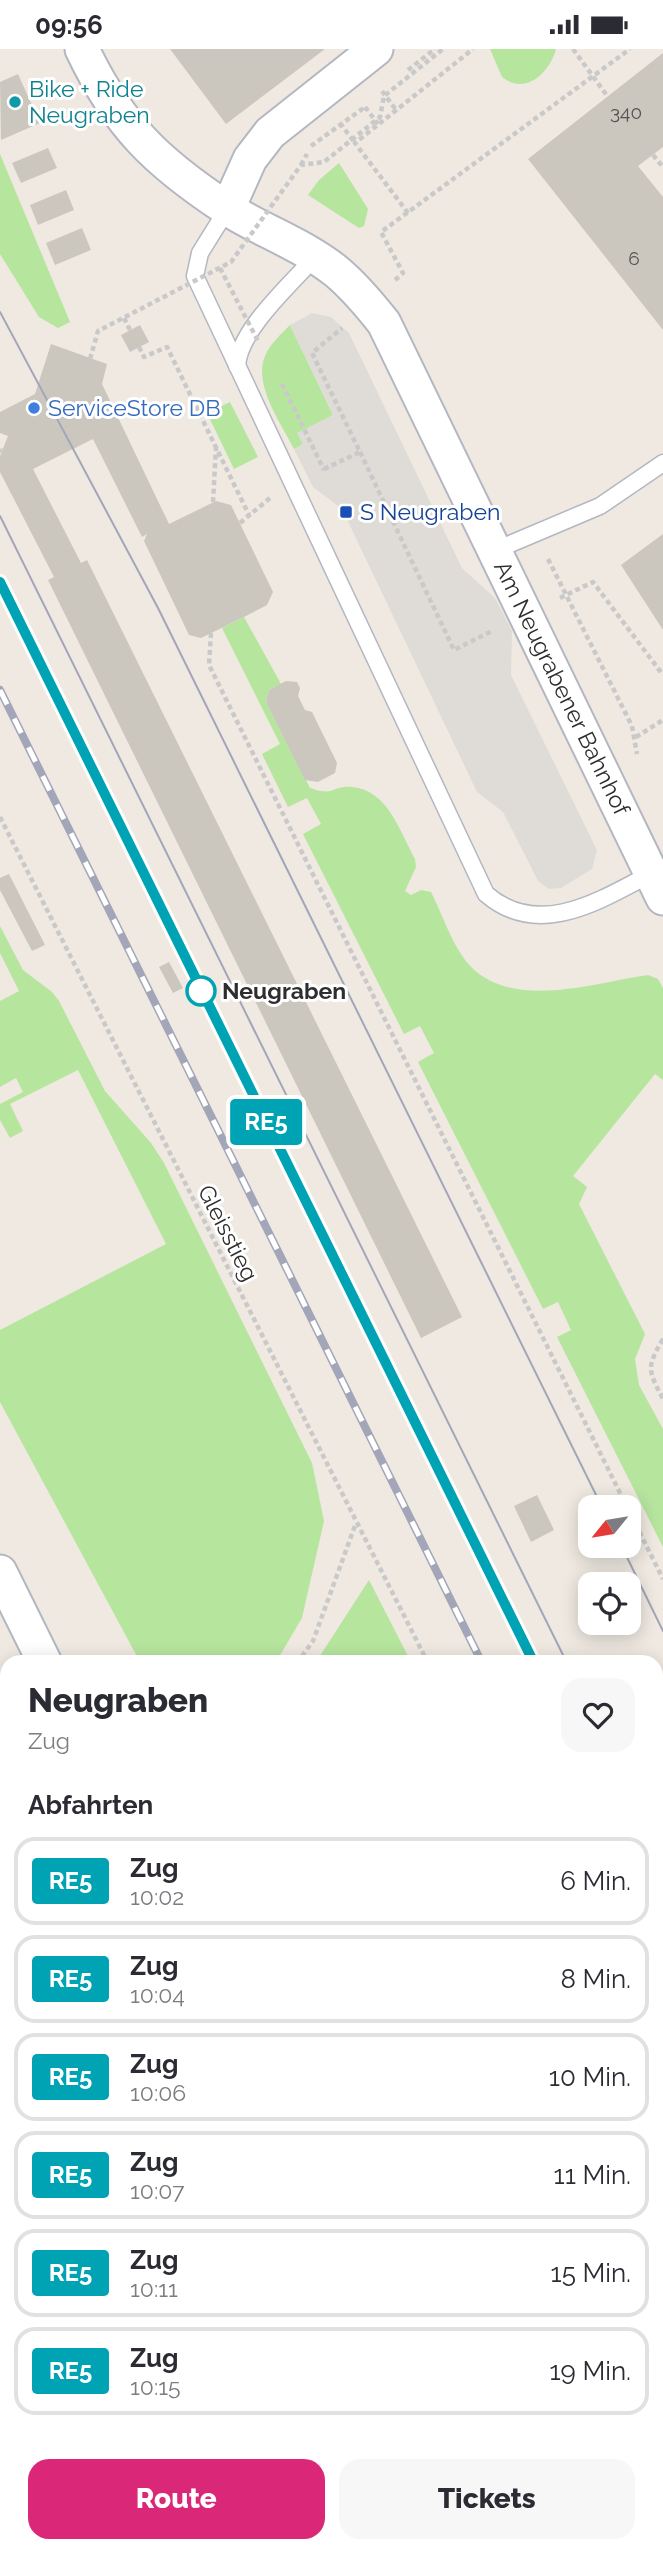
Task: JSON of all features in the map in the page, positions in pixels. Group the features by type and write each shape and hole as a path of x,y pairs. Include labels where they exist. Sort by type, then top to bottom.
{"street":[{"name":"Am Neugrabener Bahnhof","path":"82,49 112,107 131,132 158,157 228,208 336,271 369,304 401,352 659,879"},
{"path":"228,208 250,159 270,133 376,49"},
{"path":"0,1572 41,1655"}],"lane":[{"path":"228,208 200,253 195,276 486,894 501,907 524,915 553,915 575,911 659,879"},
{"path":"237,366 238,355 247,336 315,257"},
{"path":"496,550 600,506 663,463"}],"path":[{"path":"90,359 98,331 231,261 301,165 324,162 380,117 384,96 443,49"},
{"path":"355,142 473,49"},
{"path":"573,49 608,97"},
{"path":"497,629 454,650 312,353 403,273 380,232 630,49"},
{"path":"311,146 365,107 378,124"},
{"path":"348,134 408,213"},
{"path":"653,155 663,167"},
{"path":"220,268 260,343"},
{"path":"124,318 130,330"},
{"path":"139,347 144,357 167,347 249,515"},
{"path":"213,502 216,447"},
{"path":"324,469 360,452"},
{"path":"240,523 292,484"},
{"path":"535,533 636,737 638,761"},
{"path":"566,595 593,582 663,675"},
{"path":"211,633 209,665 622,1495"},
{"path":"636,737 663,720"},
{"name":"Gleisstieg","path":"0,817 424,1655"},
{"path":"663,1339 650,1361 649,1373 663,1399"},
{"path":"303,1655 313,1641 356,1522"},
{"path":"641,1534 663,1579"}],"green space":[{"path":"490,49 556,49 543,73 528,83 520,84 502,77"},
{"path":"0,154 70,322 58,328 39,317 0,254"},
{"path":"339,163 368,209 364,226 359,228 308,195 319,180"},
{"path":"290,325 333,415 298,434 303,444 294,449 270,404 265,391 262,367 267,352"},
{"path":"230,402 258,457 234,469 207,413"},
{"path":"244,617 281,684 269,690 266,702 310,788 329,791 352,787 364,790 384,804 415,859 416,867 405,891 411,895 421,890 431,892 460,953 482,976 503,986 551,990 648,975 658,979 663,988 663,1080 655,1074 573,1176 587,1187 579,1204 645,1334 635,1359 639,1385 663,1429 663,1547 641,1503 641,1495 637,1495 557,1337 571,1330 558,1302 543,1309 418,1062 434,1053 420,1026 404,1034 303,834 321,824 307,798 288,807 262,754 280,744 222,628"},
{"path":"0,926 23,970 52,992 59,1001 105,1091 151,1143 164,1163 312,1463 324,1521 302,1618 280,1655 136,1655 0,1402 0,1330 166,1244 78,1070 10,1104 23,1131 10,1138 0,1120 0,1104 23,1092 16,1078 0,1087 0,1001 19,991 0,953"},
{"path":"369,1580 407,1655 321,1655"}],"shaded area":[{"path":"312,313 331,317 349,333 462,568 495,598 512,631 511,675 597,850 592,869 561,888 549,889 538,881 503,812 477,792 342,509 313,487 294,449 303,444 297,433 333,415 290,325"}],"building":[{"path":"170,49 325,49 226,124"},
{"path":"663,53 663,147 638,166 663,197 663,330 528,159"},
{"name":"Bike + Ride Neugraben","path":"18,74 40,123 1,140 0,82"},
{"path":"48,148 57,168 21,183 12,163"},
{"path":"66,190 74,210 38,225 30,205"},
{"path":"82,228 91,250 55,265 46,243"},
{"path":"140,325 149,342 130,352 121,335"},
{"path":"51,344 107,364 102,384 169,524 216,501 231,505 273,592 267,605 244,617 201,638 189,635 144,541 147,534 142,537 93,439 33,469 81,563 87,560 462,1317 421,1338 48,580 54,577 0,472 0,456 8,436 0,433 0,412 35,394"},
{"path":"663,534 663,630 621,565"},
{"path":"286,681 297,682 300,688 298,696 305,710 312,712 337,763 335,773 318,782 305,780 266,702 269,690"},
{"path":"9,874 45,945 32,951 0,890 0,878"},
{"path":"169,962 183,988 173,993 159,967"},
{"path":"245,1115 258,1142 246,1148 233,1121"},
{"path":"537,1495 554,1530 531,1542 514,1506"}],"tram line":[{"path":"0,312 158,608 596,1495"},
{"path":"0,516 563,1655"},
{"path":"627,1558 663,1631"}],"railway":[{"path":"0,582 530,1655"},
{"path":"0,690 478,1655"}],"train":[{"name":"RE5","path":"0,582 530,1655"}],"place":[{"name":"Bike + Ride Neugraben","path":"15,102"},
{"name":"ServiceStore DB","path":"34,408"},
{"name":"S Neugraben","path":"346,512"},
{"name":"Neugraben","path":"201,991"}]}
